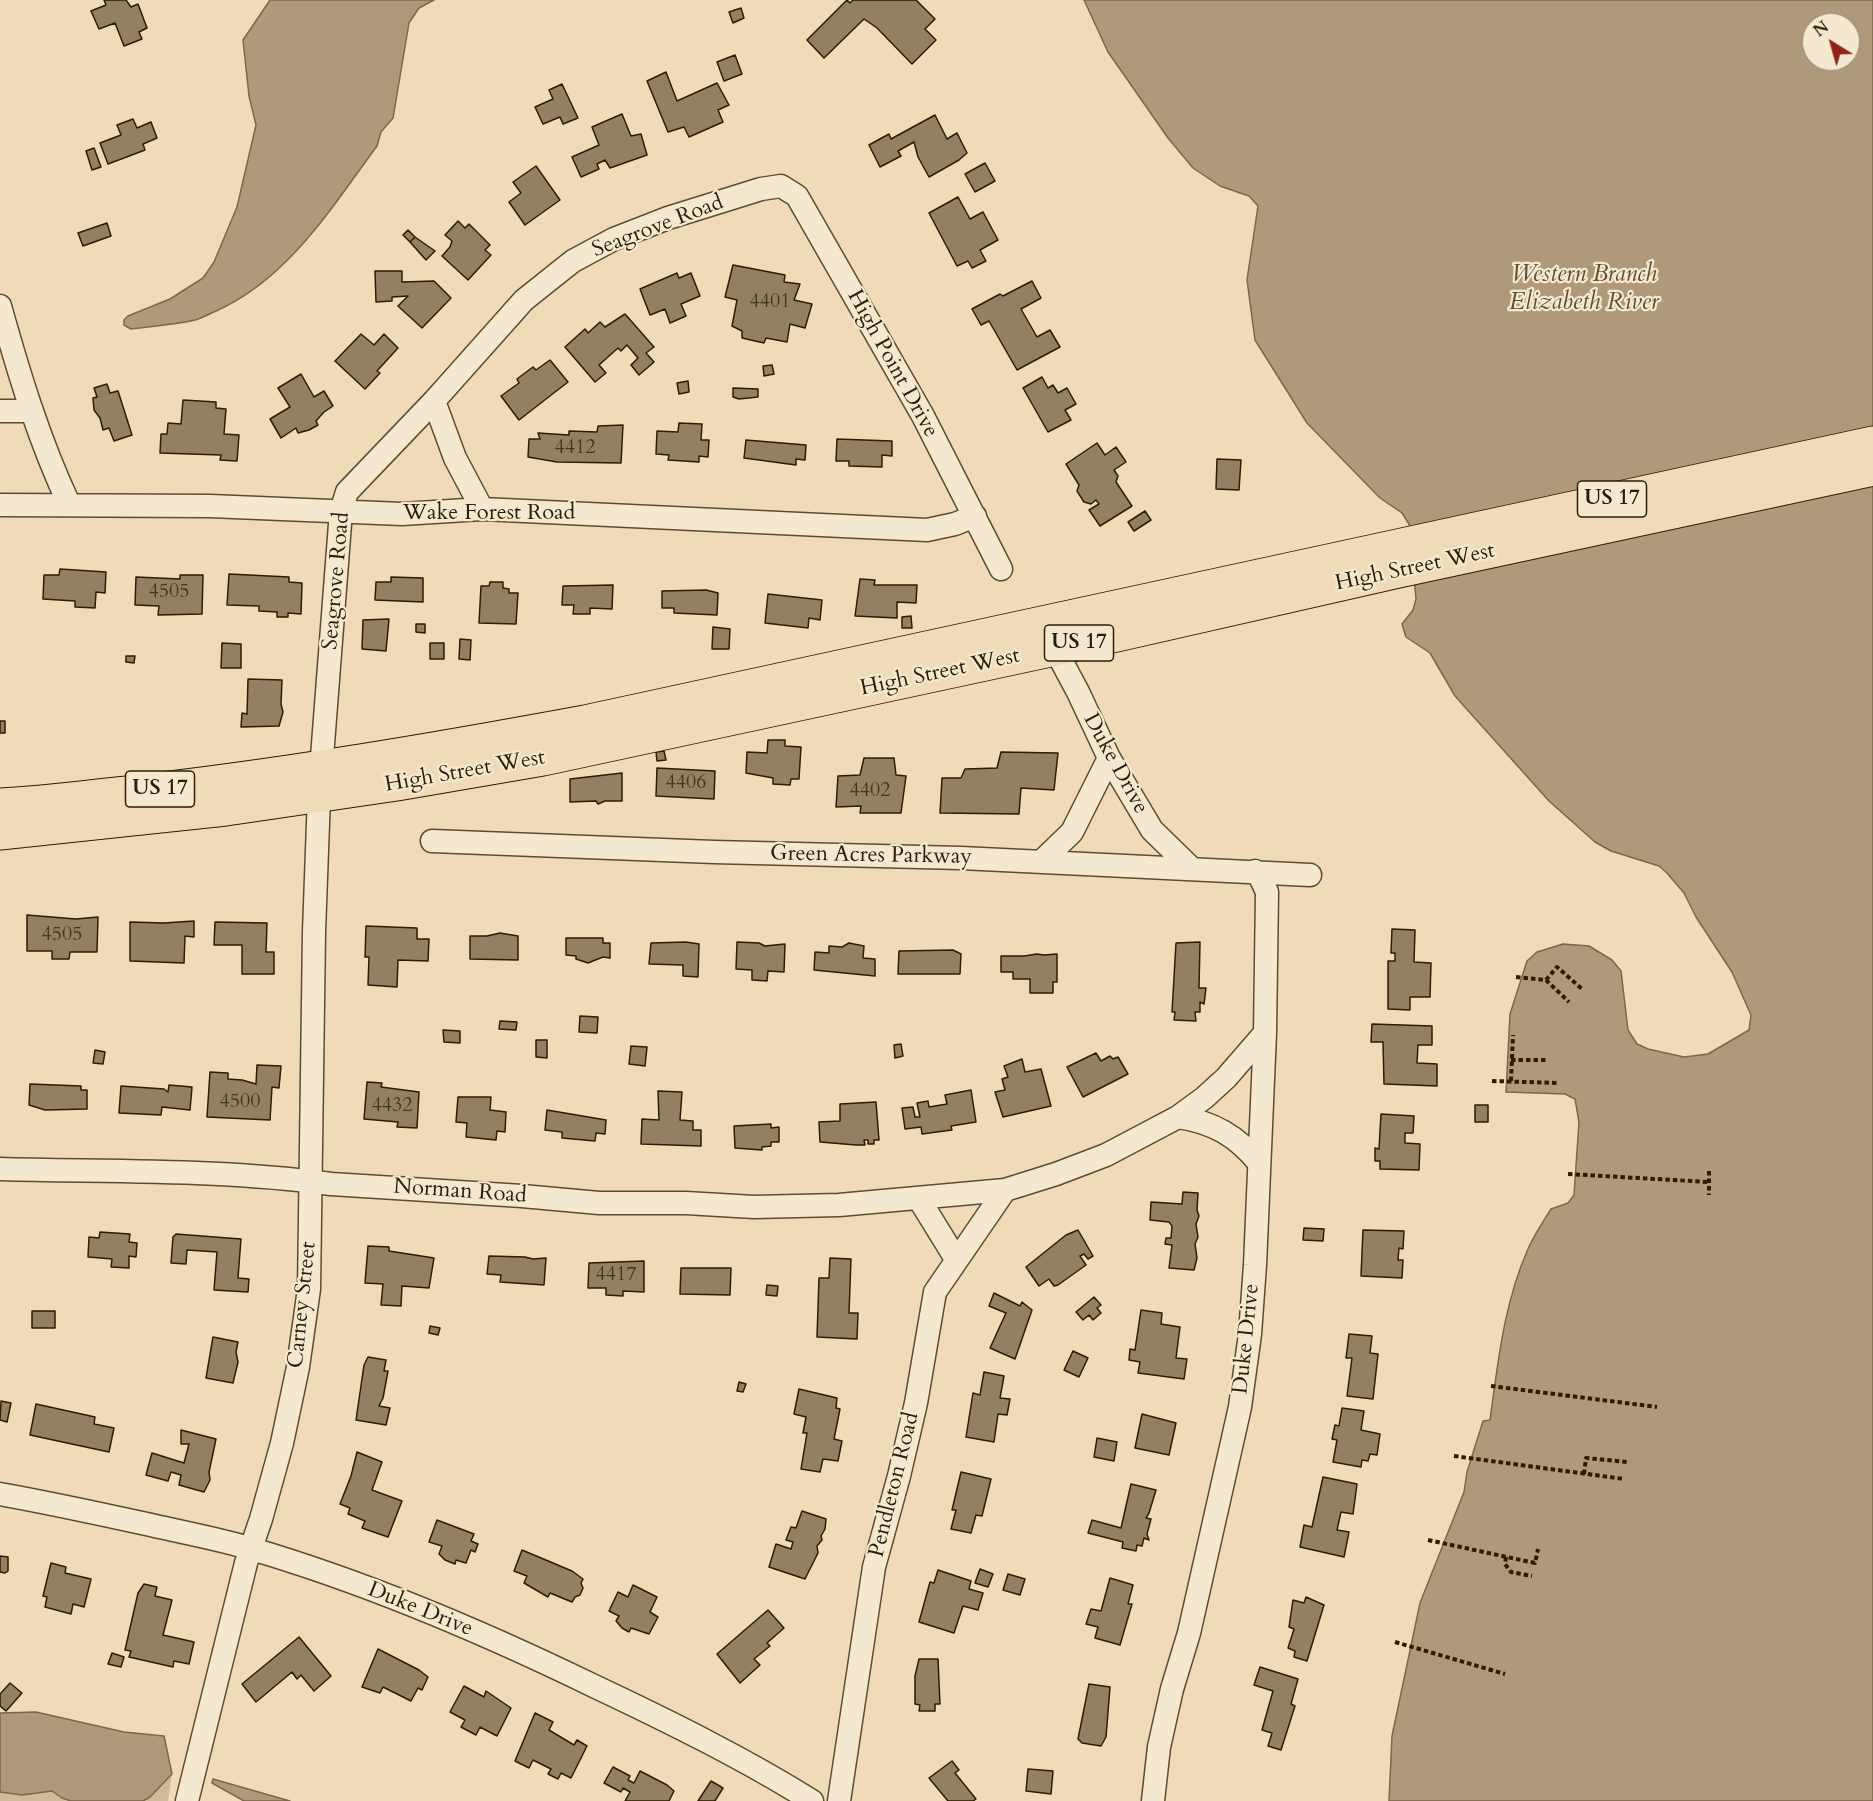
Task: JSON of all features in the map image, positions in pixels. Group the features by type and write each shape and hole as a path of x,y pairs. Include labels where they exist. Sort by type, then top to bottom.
{"main road":[{"name":"High Street West","path":"0,805 174,788 320,782 543,759 1055,649 1353,568 1873,442"},
{"name":"High Street West","path":"0,833 226,809 439,749 585,722 1353,568 1873,469"}],"street":[{"name":"High Point Drive","path":"761,189 781,186 797,196 923,416 1001,569"},
{"name":"Seagrove Road","path":"320,782 341,511 351,487 434,401 524,300 573,261 614,239 668,218 761,189"},
{"path":"0,306 50,464 69,504"},
{"path":"434,401 455,458 482,509"},
{"path":"0,411 32,411"},
{"name":"Wake Forest Road","path":"0,505 210,506 402,514 482,509 927,530 955,524 975,516"},
{"name":"Duke Drive","path":"1055,649 1109,758 1152,830 1191,868"},
{"path":"1042,861 1072,832 1109,758"},
{"name":"Carney Street","path":"187,1801 251,1549 282,1443 298,1367 309,1289 314,932 320,782"},
{"name":"Green Acres Parkway","path":"432,841 1042,861 1310,875"},
{"name":"Duke Drive","path":"1153,1801 1169,1701 1189,1633 1240,1407 1250,1334 1265,1033 1267,892 1255,871"},
{"name":"Norman Road","path":"0,1169 167,1173 599,1203 686,1203 754,1207 839,1205 1005,1190 1106,1155 1178,1117 1226,1078 1265,1033"},
{"path":"1178,1117 1194,1119 1214,1126 1232,1136 1258,1163"},
{"name":"Pendleton Road","path":"839,1801 874,1567 916,1403 935,1292 1005,1190"},
{"path":"919,1199 956,1259"},
{"name":"Duke Drive","path":"0,1494 210,1538 251,1549 336,1576 413,1605 550,1665 670,1722 754,1766 812,1801"}],"path":[{"path":"1546,980 1557,967 1582,989"},
{"path":"1516,977 1546,980 1569,1002"},
{"path":"1511,1082 1513,1035"},
{"path":"1511,1060 1546,1060"},
{"path":"1492,1081 1559,1083"},
{"path":"1709,1171 1709,1194"},
{"path":"1569,1174 1709,1182"},
{"path":"1491,1386 1657,1407"},
{"path":"1454,1456 1623,1479"},
{"path":"1584,1474 1586,1458 1627,1462"},
{"path":"1428,1540 1534,1563 1538,1549"},
{"path":"1506,1557 1505,1564 1511,1572 1532,1576"},
{"path":"1395,1642 1505,1674"}],"shaded area":[{"path":"172,1774 168,1801 143,1801 150,1797"},
{"path":"52,1791 71,1801 0,1801 0,1792 22,1795"}],"water":[{"path":"270,0 434,0 419,8 409,23 393,118 381,132 377,146 325,217 287,261 242,297 198,319 131,329 124,325 124,320 128,316 170,299 203,278 214,262 237,207 256,125 249,96 243,40"},
{"name":"Western Branch Elizabeth River","path":"1084,0 1873,0 1873,1801 1389,1801 1392,1736 1420,1603 1464,1492 1467,1472 1483,1421 1490,1420 1503,1333 1513,1290 1530,1244 1551,1209 1568,1203 1574,1195 1579,1122 1575,1099 1565,1094 1506,1092 1510,1014 1527,961 1537,952 1563,944 1589,946 1612,960 1621,971 1628,1030 1637,1044 1648,1049 1684,1057 1708,1054 1749,1030 1751,1015 1732,972 1696,917 1684,893 1667,873 1659,866 1611,851 1595,842 1549,801 1455,696 1430,653 1406,637 1402,624 1413,610 1416,599 1409,524 1402,513 1380,498 1307,423 1255,340 1247,280 1258,206 1249,196 1220,186 1193,168 1168,138 1108,52"},
{"path":"36,1712 124,1732 164,1736 172,1774 150,1797 143,1801 71,1801 52,1791 22,1795 0,1792 0,1713"},
{"path":"213,1779 290,1801 244,1801 212,1783"}],"building":[{"path":"104,0 126,0 131,7 138,4 147,28 139,32 142,39 124,46 115,23 99,29 91,11 106,5"},
{"path":"847,0 850,3 853,0 916,0 935,19 925,29 936,40 912,64 877,28 864,19 824,58 807,40"},
{"path":"741,8 744,18 733,23 729,12"},
{"path":"735,55 742,74 724,81 717,62"},
{"path":"666,72 677,101 717,83 729,105 718,110 723,122 689,137 684,127 668,132 647,81"},
{"path":"562,84 578,118 563,124 560,117 543,124 535,107 553,99 549,90"},
{"path":"622,114 631,136 641,134 647,155 610,168 605,160 597,164 599,169 581,177 572,157 599,145 592,127"},
{"path":"935,115 947,139 957,133 967,153 929,177 918,157 914,142 898,151 901,156 880,167 869,145 889,134 891,139"},
{"path":"133,119 137,128 151,122 157,138 143,144 145,150 108,164 100,143 121,135 117,125"},
{"path":"94,148 101,167 92,170 86,151"},
{"path":"985,163 995,181 975,192 965,174"},
{"path":"536,166 560,200 525,225 509,202 521,193 513,182"},
{"path":"958,197 970,219 983,212 998,240 980,250 986,261 972,268 968,261 957,266 929,213"},
{"path":"458,221 465,228 469,224 490,245 485,250 491,255 468,280 442,256 452,241 445,235"},
{"path":"107,223 111,236 83,246 78,233"},
{"path":"408,230 415,237 410,242 403,235"},
{"path":"415,237 435,251 426,260 410,242"},
{"path":"733,265 785,275 784,282 800,284 794,300 812,304 805,328 790,324 787,342 766,338 764,343 742,338 742,331 732,326 737,300 725,297"},
{"path":"375,271 402,271 402,282 434,281 451,298 422,328 398,306 408,296 392,297 392,301 376,302"},
{"path":"677,273 679,278 691,273 700,296 681,304 686,316 670,323 665,309 650,315 640,289"},
{"path":"1032,281 1041,298 1021,309 1037,337 1050,330 1060,347 1017,370 989,321 981,325 972,309"},
{"path":"625,314 654,347 646,353 654,362 639,375 631,365 638,358 627,345 621,351 618,348 599,365 606,373 595,382 565,347 585,329 588,333 600,322 605,327"},
{"path":"361,334 374,345 384,334 398,348 377,371 380,373 365,389 335,361"},
{"path":"550,360 568,382 519,420 501,396 519,383 517,379 533,367 536,370"},
{"path":"772,365 774,374 764,376 763,366"},
{"path":"301,374 314,397 324,391 333,406 316,421 318,425 298,433 296,428 281,438 270,419 290,407 278,388"},
{"path":"1042,377 1048,388 1053,385 1058,393 1067,388 1076,404 1065,410 1071,420 1048,432 1023,388"},
{"path":"688,381 689,392 679,394 677,383"},
{"path":"107,384 110,393 118,391 132,435 114,441 109,428 103,430 100,418 94,410 93,398 97,397 94,388"},
{"path":"733,388 758,389 758,397 739,399 733,397"},
{"path":"183,400 216,402 216,408 226,409 224,434 239,435 237,461 220,460 221,455 160,453 161,434 167,434 168,423 181,424"},
{"path":"679,423 702,424 701,440 709,440 708,457 699,456 699,462 668,460 669,455 656,454 657,431 678,432"},
{"path":"623,425 621,463 557,462 528,457 529,439 540,439 538,433 569,435 569,431 597,432 598,426"},
{"path":"837,439 892,441 892,456 882,455 882,467 849,466 849,461 836,461"},
{"path":"746,440 806,445 805,460 796,459 796,465 744,458"},
{"path":"1097,443 1105,455 1116,447 1126,462 1114,470 1118,476 1116,482 1132,506 1100,526 1089,510 1099,504 1096,500 1091,504 1084,502 1077,491 1079,485 1066,464"},
{"path":"1217,459 1241,460 1239,490 1216,489"},
{"path":"1145,511 1151,520 1134,531 1128,522"},
{"path":"60,569 106,572 105,593 96,592 95,608 75,607 75,601 43,599 44,575 59,575"},
{"path":"229,574 289,577 289,582 302,583 301,614 288,613 288,617 277,617 277,612 259,611 259,606 227,605"},
{"path":"180,575 203,575 202,614 158,615 159,606 135,605 136,577 180,579"},
{"path":"391,577 423,578 423,602 375,600 376,582 391,582"},
{"path":"860,579 875,580 874,585 917,585 916,603 897,602 897,618 855,616"},
{"path":"490,582 503,582 503,588 509,589 509,593 518,593 516,624 479,623 481,586 489,586"},
{"path":"613,585 612,609 590,608 590,614 573,614 574,605 562,605 563,586"},
{"path":"706,590 718,593 717,615 674,613 674,608 662,608 662,591"},
{"path":"768,594 822,600 820,620 809,618 808,628 765,623"},
{"path":"911,616 912,628 902,628 902,617"},
{"path":"389,619 386,651 362,649 363,620"},
{"path":"416,624 425,624 425,633 416,632"},
{"path":"713,627 730,629 729,649 712,649"},
{"path":"460,639 471,640 470,660 459,659"},
{"path":"222,643 241,644 241,668 221,668"},
{"path":"430,643 444,643 444,659 430,659"},
{"path":"126,656 135,656 134,663 126,662"},
{"path":"248,679 282,680 283,712 279,726 241,727 242,713 247,714"},
{"path":"0,721 5,721 5,733 0,733"},
{"path":"768,740 785,740 785,746 801,747 799,779 791,779 790,785 773,784 773,778 746,773 747,752 767,753"},
{"path":"664,751 666,760 657,761 656,752"},
{"path":"1001,752 1058,753 1054,790 1021,788 1019,814 940,813 942,778 961,778 965,769 997,768"},
{"path":"864,758 894,758 896,775 906,776 901,813 860,813 861,806 836,807 838,776 860,775"},
{"path":"657,768 715,771 714,799 656,796"},
{"path":"622,773 622,801 605,801 598,804 596,801 570,802 570,779"},
{"path":"27,915 76,919 98,917 97,952 70,952 69,959 52,959 52,951 27,951"},
{"path":"194,921 194,937 185,936 184,963 130,961 130,922"},
{"path":"215,922 267,923 266,952 274,952 274,974 242,974 242,945 214,945"},
{"path":"366,926 417,928 417,939 429,939 428,961 398,960 397,987 368,985 369,957 365,957"},
{"path":"1392,929 1415,930 1414,962 1431,963 1430,997 1410,997 1410,1010 1388,1009 1388,961 1395,961 1395,953 1391,953"},
{"path":"500,933 518,936 518,960 470,959 470,936"},
{"path":"566,938 603,938 603,943 610,943 610,958 603,957 588,963 576,959 576,956 566,955"},
{"path":"737,942 759,943 765,946 785,944 784,972 768,971 767,981 752,980 752,970 736,969"},
{"path":"1200,942 1199,988 1206,988 1204,1004 1200,1002 1200,1012 1195,1012 1196,1021 1174,1020 1175,1012 1172,1012 1176,943"},
{"path":"651,943 699,944 698,977 683,976 683,965 649,964"},
{"path":"849,943 864,946 863,958 875,959 875,976 814,970 815,952 829,953 829,946 842,947"},
{"path":"953,950 961,954 960,974 898,974 899,951"},
{"path":"1057,954 1057,982 1053,982 1053,993 1030,993 1030,979 1013,979 1013,972 1001,972 1001,956"},
{"path":"580,1016 598,1017 597,1033 579,1032"},
{"path":"500,1021 517,1022 516,1030 499,1029"},
{"path":"1372,1024 1432,1026 1432,1045 1418,1045 1417,1063 1437,1064 1437,1086 1384,1084 1383,1042 1371,1042"},
{"path":"443,1030 460,1031 460,1043 444,1042"},
{"path":"536,1040 547,1040 547,1058 536,1057"},
{"path":"901,1044 903,1056 895,1058 894,1045"},
{"path":"631,1046 647,1047 645,1066 629,1064"},
{"path":"95,1050 105,1052 103,1064 93,1063"},
{"path":"1096,1053 1101,1061 1110,1056 1113,1059 1118,1057 1128,1074 1083,1097 1067,1067"},
{"path":"1022,1059 1025,1072 1041,1069 1051,1106 1003,1117 995,1092 1005,1090 1002,1079 1008,1077 1004,1066"},
{"path":"257,1065 281,1066 279,1088 272,1087 270,1120 207,1117 210,1072 228,1073 228,1079 256,1084"},
{"path":"367,1082 382,1083 381,1087 419,1092 417,1128 397,1127 398,1122 364,1119"},
{"path":"30,1084 81,1086 81,1090 87,1090 87,1109 45,1110 29,1105"},
{"path":"169,1085 192,1087 190,1110 162,1107 161,1115 119,1113 121,1086 164,1089 168,1092"},
{"path":"971,1090 976,1122 951,1126 952,1130 922,1134 921,1127 905,1129 902,1108 913,1107 915,1117 920,1117 917,1103 928,1101 929,1107 947,1104 945,1095"},
{"path":"658,1091 682,1092 680,1120 693,1121 693,1130 701,1130 701,1146 641,1144 642,1119 659,1120"},
{"path":"458,1097 491,1097 490,1110 506,1112 505,1132 497,1131 496,1140 466,1137 467,1123 456,1122"},
{"path":"876,1102 879,1140 874,1140 874,1144 868,1144 868,1140 864,1140 865,1145 820,1142 819,1122 840,1121 840,1104"},
{"path":"1475,1105 1488,1105 1488,1122 1475,1122"},
{"path":"547,1110 606,1120 605,1134 596,1133 595,1141 562,1138 562,1132 545,1130"},
{"path":"1381,1114 1414,1116 1413,1133 1405,1133 1405,1143 1420,1144 1419,1170 1380,1169 1380,1161 1375,1161 1375,1148 1379,1149"},
{"path":"771,1124 771,1128 779,1127 779,1142 771,1142 771,1146 762,1147 762,1150 735,1148 734,1126"},
{"path":"1183,1192 1198,1193 1199,1216 1196,1224 1198,1237 1195,1244 1197,1258 1194,1270 1169,1268 1172,1245 1165,1244 1166,1238 1171,1238 1172,1226 1169,1222 1150,1220 1151,1202 1182,1204"},
{"path":"1304,1228 1324,1229 1323,1241 1303,1240"},
{"path":"1078,1230 1093,1256 1088,1259 1084,1254 1080,1256 1086,1265 1058,1285 1054,1286 1049,1279 1039,1286 1026,1267 1066,1235"},
{"path":"1363,1230 1404,1231 1403,1249 1399,1248 1398,1260 1403,1260 1402,1278 1361,1276"},
{"path":"100,1232 130,1234 129,1242 137,1243 136,1257 129,1256 129,1268 111,1267 112,1259 88,1257 89,1237 99,1238"},
{"path":"176,1234 241,1239 238,1278 249,1279 248,1292 214,1290 217,1252 187,1250 186,1264 171,1263 173,1237"},
{"path":"368,1246 389,1247 389,1251 434,1258 429,1288 402,1286 401,1306 381,1305 383,1284 365,1283"},
{"path":"489,1256 546,1258 544,1285 500,1282 501,1275 487,1274"},
{"path":"830,1258 851,1259 849,1313 858,1313 857,1339 817,1337 819,1278 829,1278"},
{"path":"644,1261 644,1292 623,1291 623,1296 606,1295 606,1288 588,1288 589,1263"},
{"path":"681,1268 731,1268 730,1295 680,1294"},
{"path":"767,1285 778,1286 777,1296 766,1295"},
{"path":"994,1293 1020,1306 1022,1302 1032,1310 1015,1359 990,1348 1006,1313 989,1306"},
{"path":"1094,1297 1101,1305 1097,1308 1101,1313 1093,1320 1089,1315 1083,1320 1076,1312"},
{"path":"1141,1310 1162,1313 1161,1324 1180,1327 1176,1358 1187,1359 1184,1379 1138,1373 1140,1362 1129,1360 1130,1349 1135,1350"},
{"path":"32,1311 55,1311 55,1328 32,1328"},
{"path":"430,1326 440,1328 438,1335 429,1333"},
{"path":"1349,1334 1372,1336 1370,1353 1378,1354 1373,1399 1347,1396 1352,1358 1346,1358"},
{"path":"213,1337 238,1342 236,1352 238,1362 233,1383 206,1378"},
{"path":"1073,1351 1088,1358 1079,1377 1064,1370"},
{"path":"368,1357 386,1360 384,1371 388,1371 383,1398 379,1406 390,1408 386,1425 356,1420 364,1365"},
{"path":"984,1372 1004,1376 1000,1398 1010,1399 1007,1415 998,1414 994,1442 966,1437 973,1393 980,1395"},
{"path":"739,1382 746,1384 743,1392 737,1391"},
{"path":"799,1389 837,1398 836,1408 840,1409 834,1439 842,1441 838,1461 823,1459 820,1472 801,1469 807,1433 803,1433 806,1417 794,1414"},
{"path":"1,1401 11,1403 7,1422 0,1420"},
{"path":"36,1404 95,1417 94,1424 114,1428 109,1452 30,1435"},
{"path":"1342,1408 1364,1411 1361,1430 1380,1434 1377,1455 1370,1454 1368,1461 1362,1460 1361,1467 1333,1462 1337,1440 1332,1439 1335,1425 1339,1426"},
{"path":"1142,1414 1176,1423 1169,1455 1135,1448"},
{"path":"181,1430 216,1439 209,1472 210,1480 204,1492 179,1485 181,1475 171,1472 168,1481 146,1475 152,1453 184,1463 189,1444 181,1444"},
{"path":"1097,1438 1117,1442 1114,1461 1094,1457"},
{"path":"357,1452 382,1462 372,1490 402,1501 388,1537 362,1528 365,1521 348,1514 350,1508 340,1504"},
{"path":"961,1472 991,1479 982,1516 976,1515 971,1533 951,1529 956,1510 952,1510"},
{"path":"1323,1477 1357,1484 1353,1514 1341,1512 1337,1530 1349,1532 1344,1557 1300,1547 1304,1525 1312,1527"},
{"path":"1131,1484 1156,1490 1146,1518 1151,1519 1147,1534 1149,1540 1144,1538 1142,1546 1137,1545 1136,1551 1122,1548 1123,1542 1088,1533 1092,1520 1121,1528"},
{"path":"802,1511 826,1519 822,1540 817,1546 818,1553 805,1579 769,1567 776,1544 791,1549 793,1542 786,1540 791,1527 796,1528"},
{"path":"437,1520 474,1534 471,1541 478,1544 475,1552 471,1550 466,1563 456,1560 455,1564 445,1560 439,1554 442,1546 429,1542"},
{"path":"522,1550 572,1571 583,1579 580,1595 572,1602 550,1593 548,1597 524,1583 527,1576 514,1571"},
{"path":"0,1556 8,1557 8,1571 5,1573 0,1572"},
{"path":"51,1563 66,1567 65,1573 91,1579 84,1607 73,1604 71,1614 45,1607 47,1597 43,1596"},
{"path":"980,1569 993,1574 988,1587 975,1583"},
{"path":"938,1570 971,1581 969,1589 983,1593 978,1610 963,1606 954,1633 919,1622 930,1582 934,1583"},
{"path":"1008,1574 1025,1579 1020,1595 1003,1590"},
{"path":"1110,1578 1133,1585 1128,1604 1132,1604 1120,1645 1095,1638 1098,1627 1086,1624 1091,1609 1101,1611"},
{"path":"144,1584 157,1587 155,1596 172,1600 163,1635 194,1642 189,1664 174,1661 173,1667 129,1657 131,1651 125,1650 138,1593"},
{"path":"633,1585 657,1597 650,1612 658,1617 649,1634 631,1628 629,1632 622,1628 616,1621 619,1616 609,1611 618,1592 628,1597"},
{"path":"1306,1597 1324,1605 1307,1661 1294,1657 1295,1651 1288,1648 1294,1629 1289,1627 1293,1600 1304,1603"},
{"path":"768,1610 784,1628 767,1643 770,1646 754,1659 760,1665 740,1683 717,1654"},
{"path":"299,1637 331,1676 314,1691 301,1675 297,1679 292,1672 256,1702 242,1684"},
{"path":"378,1649 428,1677 422,1690 418,1688 411,1701 383,1687 380,1693 362,1687"},
{"path":"112,1653 124,1657 121,1667 108,1664"},
{"path":"919,1659 938,1659 940,1704 935,1704 935,1711 919,1711 920,1705 915,1704 915,1676"},
{"path":"1260,1667 1298,1679 1291,1704 1295,1706 1281,1750 1268,1746 1272,1733 1262,1730 1273,1691 1254,1685"},
{"path":"10,1683 22,1693 6,1711 0,1706 0,1694"},
{"path":"1089,1684 1110,1687 1106,1737 1101,1746 1082,1743 1078,1739"},
{"path":"464,1686 484,1697 486,1691 511,1708 497,1736 480,1727 476,1735 461,1727 465,1720 450,1712"},
{"path":"535,1713 553,1722 549,1730 574,1745 577,1740 587,1746 571,1778 561,1773 558,1779 548,1774 551,1769 533,1760 529,1768 515,1761"},
{"path":"952,1761 959,1770 955,1773 976,1799 973,1801 948,1801 929,1778"},
{"path":"613,1767 630,1776 628,1780 634,1783 640,1771 674,1791 669,1801 625,1801 630,1792 623,1788 621,1792 604,1783"},
{"path":"1028,1769 1053,1771 1051,1794 1026,1791"},
{"path":"711,1781 723,1788 715,1801 698,1801"}]}
